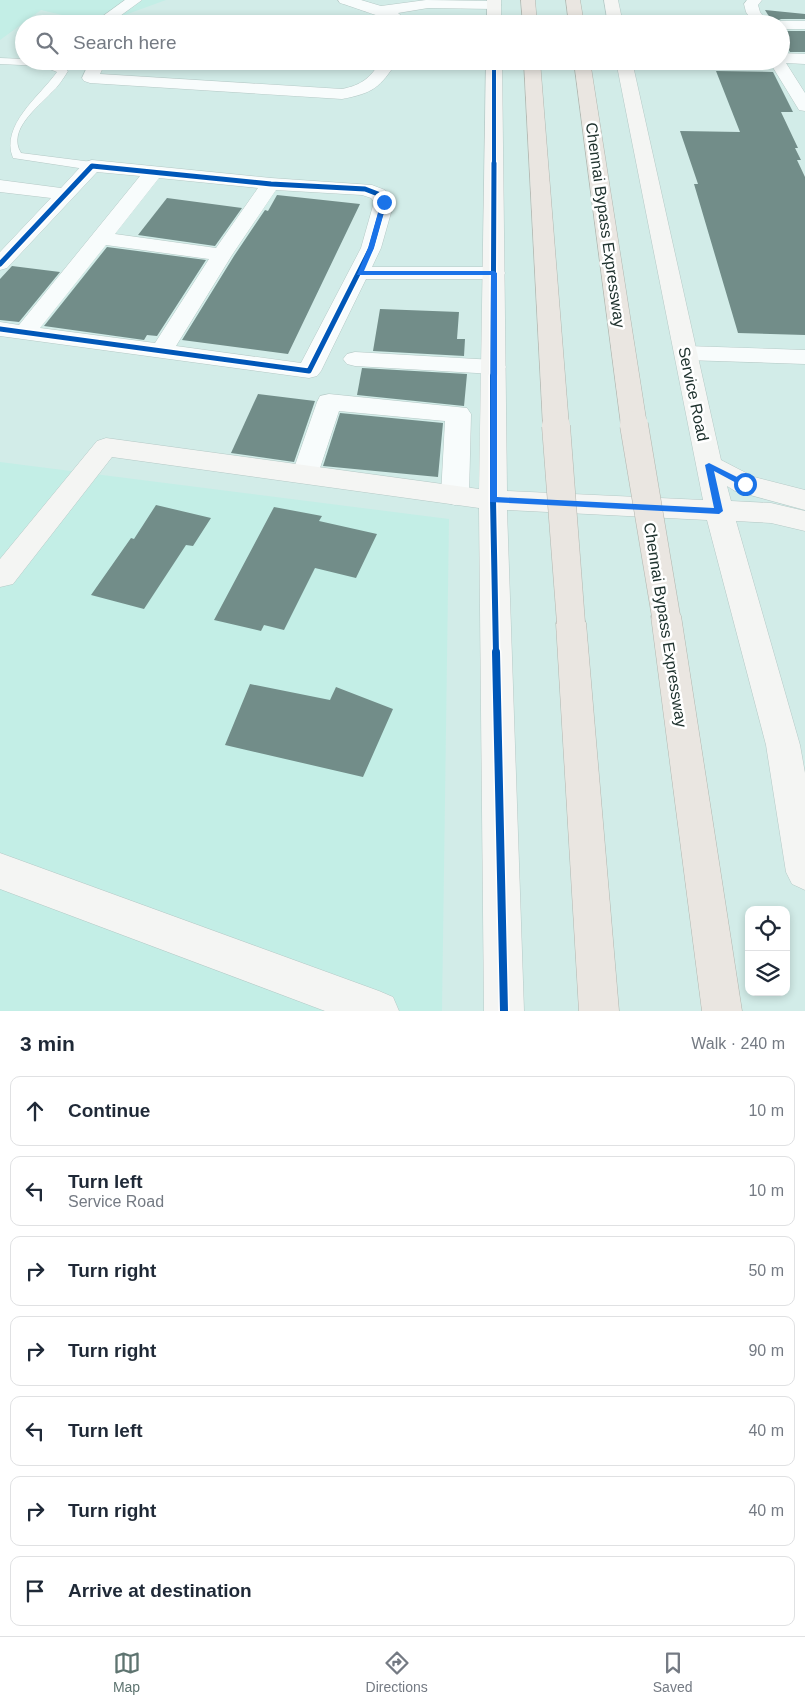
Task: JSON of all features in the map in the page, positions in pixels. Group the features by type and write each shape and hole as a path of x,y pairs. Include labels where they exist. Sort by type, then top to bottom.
{"highway":[{"path":"528,0 529,15"},
{"path":"573,0 576,15"},
{"path":"533,70 556,426 572,623 599,1011"},
{"name":"Chennai Bypass Expressway","path":"583,70 634,425 666,616 722,1011"}],"street":[{"path":"112,15 135,0"},
{"path":"345,0 380,10 390,15"},
{"path":"611,0 614,15"},
{"path":"754,15 751,4 755,0"},
{"path":"380,10 407,8 428,13 494,11"},
{"path":"790,25 805,25"},
{"path":"790,58 805,59"},
{"path":"94,70 90,78 342,94 361,91 374,84 383,70"},
{"path":"494,70 493,500 504,1011"},
{"name":"Service Road","path":"626,70 719,511 783,745 805,872"},
{"path":"783,70 805,106"},
{"path":"0,264 92,166 271,184 365,189 378,194 384,202 371,248 360,273 309,371 0,329"},
{"path":"25,332 153,173"},
{"path":"162,350 222,255 271,184"},
{"path":"0,186 66,194"},
{"path":"100,238 222,255"},
{"path":"360,273 494,273"},
{"path":"686,354 805,357"},
{"path":"354,359 494,368"},
{"path":"305,474 329,402 458,414 455,495"},
{"path":"1,578 106,447 493,500 771,513 805,508"},
{"path":"709,465 745,484 805,500"},
{"path":"771,513 805,521"},
{"path":"0,871 379,1011"}],"lane":[{"path":"0,62 15,63"},
{"path":"62,70 49,90 17,114 4,128 2,141 7,152 17,156 92,166"}],"shaded area":[{"path":"0,0 166,0 125,15 62,15 41,10 34,15 15,15 15,29 0,40"},
{"path":"0,462 449,519 442,1011 0,1011"}],"building":[{"path":"765,10 805,14 805,19 790,19 790,15 768,15"},
{"path":"790,31 805,31 805,52 790,52"},
{"path":"716,71 773,72 793,112 781,112 798,148 795,148 801,160 797,160 805,177 805,335 738,333 694,184 698,184 680,131 740,132"},
{"path":"277,195 360,204 288,354 182,340 234,256 265,210 268,211"},
{"path":"167,198 242,208 215,246 138,235"},
{"path":"107,247 206,260 157,336 147,335 144,340 44,326"},
{"path":"12,266 60,272 19,322 0,320 0,279"},
{"path":"380,309 459,312 457,339 465,339 464,356 373,351"},
{"path":"362,368 467,374 464,406 357,395"},
{"path":"258,394 315,401 294,462 231,453"},
{"path":"340,413 443,423 438,477 323,466"},
{"path":"156,505 211,518 193,546 186,545 144,609 91,595 131,538 134,539"},
{"path":"274,507 322,516 319,521 377,534 356,578 315,568 284,630 264,625 261,631 214,620"},
{"path":"250,684 330,700 336,687 393,709 363,777 225,745"}],"cycle path":[{"path":"494,70 493,500 504,1011"},
{"path":"0,264 92,166 271,184 365,189 378,194 384,202 371,248 309,371 0,329"}],"route":[{"path":"384,202 371,248 360,273 494,273 493,500 719,511 709,465 724,475 745,484"}]}
